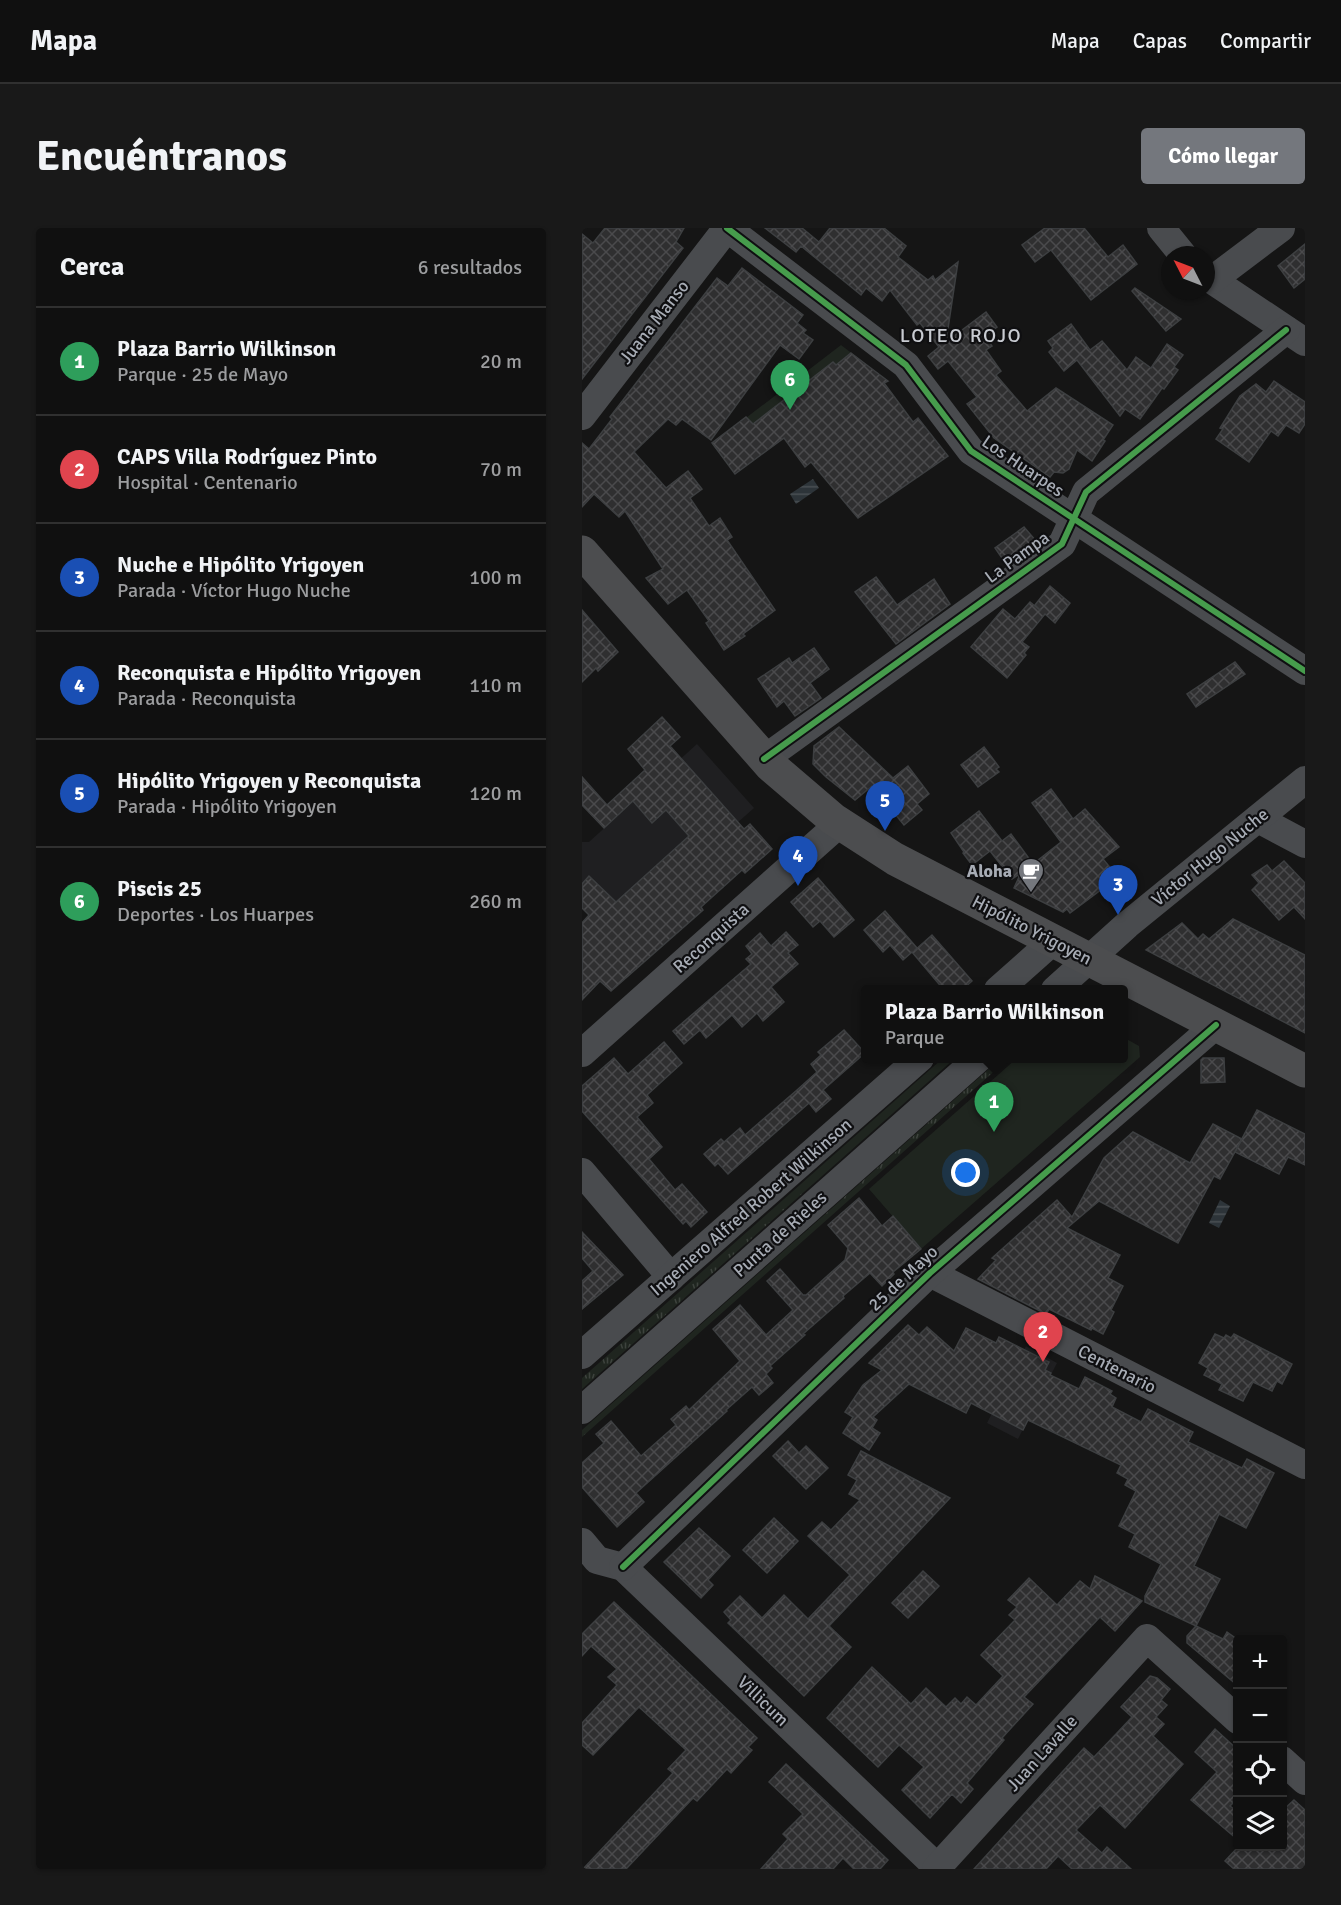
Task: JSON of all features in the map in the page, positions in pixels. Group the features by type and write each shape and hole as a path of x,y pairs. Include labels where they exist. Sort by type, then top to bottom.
{"main road":[{"name":"Hipólito Yrigoyen","path":"585,561 764,759 801,794 839,824 895,859 1305,1071"}],"street":[{"name":"Juana Manso","path":"582,416 727,228"},
{"name":"Los Huarpes","path":"727,228 906,365 971,451 1305,670"},
{"path":"1161,228 1176,246"},
{"path":"1215,274 1281,228"},
{"path":"1215,282 1296,336"},
{"name":"La Pampa","path":"764,759 1062,544 1086,492 1296,336"},
{"name":"Víctor Hugo Nuche","path":"1089,959 1127,925 1305,780"},
{"path":"1258,819 1305,844"},
{"name":"Reconquista","path":"582,1053 839,824"},
{"path":"1004,985 1053,941"},
{"path":"1060,985 1089,959"},
{"name":"25 de Mayo","path":"623,1567 930,1273 1216,1025"},
{"name":"Ingeniero Alfred Robert Wilkinson","path":"582,1355 915,1063"},
{"name":"Punta de Rieles","path":"582,1410 974,1063"},
{"path":"582,1172 671,1277"},
{"name":"Centenario","path":"930,1273 1305,1465"},
{"name":"Villicum","path":"582,1542 597,1560 623,1567 938,1869"},
{"name":"Juan Lavalle","path":"938,1869 1147,1638 1233,1715"},
{"path":"1287,1765 1305,1781"}],"shaded area":[{"path":"813,479 819,488 796,504 790,494"},
{"path":"697,744 754,808 633,915 640,965 582,908 582,842 589,842"},
{"path":"1220,1200 1230,1206 1219,1228 1209,1223"},
{"path":"1026,1346 1057,1363 1018,1439 987,1423"}],"green space":[{"path":"841,345 888,381 865,395 856,385 735,474 712,444"},
{"path":"1128,1040 1139,1046 1140,1057 921,1249 869,1189 1011,1063 1128,1063"},
{"path":"937,1063 949,1063 582,1389 582,1378"},
{"path":"995,1063 1003,1063 582,1437 582,1430"}],"building":[{"path":"605,228 684,228 676,242 683,248 582,379 582,234 593,243"},
{"path":"765,228 802,228 819,242 830,228 884,228 906,246 898,257 928,280 933,276 935,280 958,262 946,342 986,312 997,327 985,336 992,346 986,350 1001,371 996,375 1027,411 1056,388 1113,425 1092,461 1077,450 1069,469 1063,473 1054,472 1050,477 994,438 967,404 977,397 948,361 938,369 928,356 939,347 920,323 917,325 890,290 882,301 866,288 861,295 801,246 796,252"},
{"path":"1045,228 1084,228 1108,257 1123,245 1137,264 1091,300 1051,250 1035,262 1022,245"},
{"path":"1305,244 1305,279 1294,288 1278,266"},
{"path":"742,268 803,315 797,323 806,330 803,333 813,340 799,359 780,345 711,440 682,419 676,425 668,419 634,452 666,488 688,471 702,489 690,498 709,526 720,518 732,537 727,540 775,610 743,634 745,636 724,650 706,623 709,621 687,590 668,604 646,578 663,569 625,511 619,517 594,494 582,507 582,443 589,449 612,419 610,417 717,278 728,286"},
{"path":"1135,288 1181,319 1166,331 1132,291"},
{"path":"1071,324 1090,350 1102,341 1127,370 1136,357 1151,368 1167,344 1183,355 1174,367 1178,370 1140,419 1125,409 1120,416 1077,360 1064,371 1049,352 1053,348 1048,341"},
{"path":"851,353 888,381 884,383 913,422 918,418 948,456 858,518 811,462 805,467 784,438 735,474 712,443 746,417 753,424 833,362 836,365"},
{"path":"1274,381 1305,402 1305,424 1299,433 1286,425 1278,436 1271,431 1249,462 1216,439 1223,429 1220,428 1240,396 1256,384 1266,392"},
{"path":"1024,527 1037,542 1006,564 995,548"},
{"path":"876,577 897,605 934,579 950,604 896,644 855,592"},
{"path":"1050,586 1070,603 1055,623 1045,614 1022,642 1029,647 1024,653 1026,655 1007,678 971,647 1003,609 1015,619 1030,602 1041,611 1035,605"},
{"path":"582,610 618,652 582,682"},
{"path":"814,648 829,669 810,683 821,698 795,716 784,701 777,707 758,679 789,658 792,663"},
{"path":"1235,662 1245,674 1196,707 1187,694"},
{"path":"662,717 680,737 670,746 744,829 750,824 772,849 745,873 742,870 701,907 703,910 611,991 600,981 582,1000 582,923 589,915 582,908 582,884 589,876 616,902 689,836 666,810 652,823 633,801 604,828 582,805 582,777 607,805 645,770 628,749"},
{"path":"839,727 893,778 908,766 929,794 917,804 922,810 904,825 872,786 855,800 813,764 814,746"},
{"path":"984,747 999,767 996,769 999,772 978,787 961,765"},
{"path":"1051,789 1073,819 1085,809 1119,847 1103,859 1118,877 1070,913 1067,909 1063,912 1014,888 1018,875 1012,879 990,851 972,865 951,833 979,811 1002,841 1011,834 1033,864 1061,842 1032,803"},
{"path":"1284,861 1305,883 1305,919 1294,907 1279,920 1252,890 1259,883 1252,875 1267,865 1272,871"},
{"path":"818,878 854,920 834,937 820,921 813,927 791,902"},
{"path":"885,911 917,948 914,951 932,935 972,981 968,985 940,985 912,952 903,960 890,945 883,952 864,930"},
{"path":"1233,919 1305,955 1305,1033 1146,950 1182,923 1198,939 1203,934 1209,939"},
{"path":"786,932 798,945 788,953 798,964 771,987 784,1002 763,1021 757,1013 742,1027 732,1015 706,1038 700,1030 684,1044 673,1031 751,964 746,959 752,954 746,946 760,933 771,946"},
{"path":"844,1030 861,1049 861,1057 823,1090 831,1099 816,1112 809,1103 728,1174 718,1163 715,1166 704,1154 721,1139 724,1142 740,1128 745,1135 797,1090 817,1072 811,1064 821,1055 818,1052"},
{"path":"664,1042 682,1063 647,1095 653,1103 637,1117 662,1147 649,1159 675,1190 682,1184 707,1212 691,1227 686,1221 683,1224 582,1111 582,1086 614,1058 628,1074"},
{"path":"1203,1058 1224,1058 1225,1082 1201,1083 1201,1060"},
{"path":"1257,1110 1305,1134 1305,1165 1288,1157 1279,1174 1235,1152"},
{"path":"1213,1124 1242,1139 1220,1179 1214,1176 1178,1243 1099,1201 1067,1228 1120,1255 1108,1278 1123,1286 1111,1310 1114,1312 1103,1334 1049,1309 1046,1314 978,1279 996,1260 992,1258 1057,1200 1072,1217 1104,1158 1133,1132 1190,1163"},
{"path":"859,1198 882,1226 893,1216 921,1249 893,1272 894,1274 882,1286 870,1273 843,1296 844,1298 770,1366 772,1368 766,1374 773,1383 759,1395 752,1387 636,1493 644,1502 617,1527 582,1487 582,1463 604,1443 596,1434 611,1421 641,1456 676,1425 671,1419 686,1406 689,1410 740,1361 713,1329 740,1305 766,1335 793,1310 767,1281 780,1269 803,1295 806,1295 845,1260 848,1248 828,1225"},
{"path":"582,1232 623,1275 582,1309 582,1281 593,1271 582,1258"},
{"path":"908,1325 919,1335 927,1327 954,1351 966,1328 996,1343 999,1337 1049,1362 1045,1370 1051,1373 1050,1375 1079,1389 1085,1377 1112,1391 1110,1394 1116,1398 1112,1407 1141,1422 1148,1409 1193,1432 1188,1442 1242,1468 1247,1459 1274,1473 1246,1528 1219,1514 1194,1566 1220,1579 1196,1626 1145,1602 1145,1596 1161,1564 1129,1547 1135,1534 1119,1526 1136,1491 1125,1485 1128,1479 1117,1473 1121,1465 1028,1420 1023,1430 971,1403 966,1413 909,1384 873,1417 877,1420 872,1428 880,1433 869,1450 843,1433 853,1417 845,1412 863,1385 882,1370 869,1363"},
{"path":"1215,1334 1231,1338 1234,1334 1292,1364 1282,1384 1277,1381 1272,1391 1253,1382 1243,1401 1219,1390 1222,1384 1204,1375 1208,1368 1199,1363"},
{"path":"788,1441 799,1453 806,1446 828,1468 806,1489 773,1456"},
{"path":"861,1451 950,1498 829,1626 851,1647 804,1696 728,1623 731,1620 724,1612 740,1596 762,1618 784,1595 808,1619 850,1575 808,1536 822,1522 831,1530 860,1500 849,1494 857,1480 848,1475"},
{"path":"774,1518 798,1541 767,1573 743,1550"},
{"path":"699,1528 730,1556 708,1580 713,1585 701,1598 664,1562"},
{"path":"923,1571 939,1586 908,1618 892,1603"},
{"path":"1095,1576 1142,1601 1115,1631 1100,1617 1024,1697 1033,1704 1002,1738 1004,1740 967,1783 973,1789 961,1803 952,1794 930,1818 902,1790 924,1767 899,1745 878,1767 827,1718 872,1667 911,1704 926,1688 946,1707 955,1698 961,1704 967,1697 976,1705 1003,1676 981,1655 1015,1620 1009,1615 1017,1607 1008,1600 1029,1578 1057,1605 1080,1581 1090,1589"},
{"path":"614,1602 757,1738 748,1747 752,1750 731,1773 727,1769 697,1801 693,1798 626,1869 583,1869 673,1773 668,1769 686,1750 639,1707 593,1755 582,1745 582,1723 617,1685 608,1677 617,1669 591,1646 582,1656 582,1634"},
{"path":"1196,1626 1223,1639 1227,1632 1233,1636 1233,1682 1187,1643 1187,1636"},
{"path":"1150,1676 1157,1678 1170,1689 1161,1700 1167,1705 1156,1717 1164,1724 1153,1736 1183,1764 1125,1828 1100,1805 1076,1830 1102,1853 1107,1847 1131,1869 1072,1869 1058,1856 1046,1869 974,1869 1084,1748 1094,1757 1132,1717 1121,1707"},
{"path":"1215,1729 1233,1745 1233,1803 1230,1806 1233,1808 1233,1836 1191,1800 1217,1772 1195,1752"},
{"path":"786,1764 888,1860 880,1869 854,1869 843,1858 833,1869 761,1869 788,1839 783,1834 803,1814 769,1782"},
{"path":"1294,1800 1305,1810 1305,1869 1234,1869 1225,1861 1234,1851 1287,1851 1287,1806"}],"cycle path":[{"path":"727,228 906,365 971,451 1305,671"},
{"path":"764,759 1062,544 1086,492 1286,330"},
{"path":"623,1567 930,1273 1216,1025"}],"place":[{"name":"Piscis 25","path":"790,410"},
{"name":"Hipólito Yrigoyen y Reconquista","path":"885,831"},
{"name":"Reconquista e Hipólito Yrigoyen","path":"798,886"},
{"name":"Aloha","path":"1031,894"},
{"name":"Nuche e Hipólito Yrigoyen","path":"1118,915"},
{"name":"Plaza Barrio Wilkinson","path":"994,1132"},
{"name":"CAPS Villa Rodríguez Pinto","path":"1043,1362"}],"district":[{"name":"LOTEO ROJO","path":"961,335"}]}
